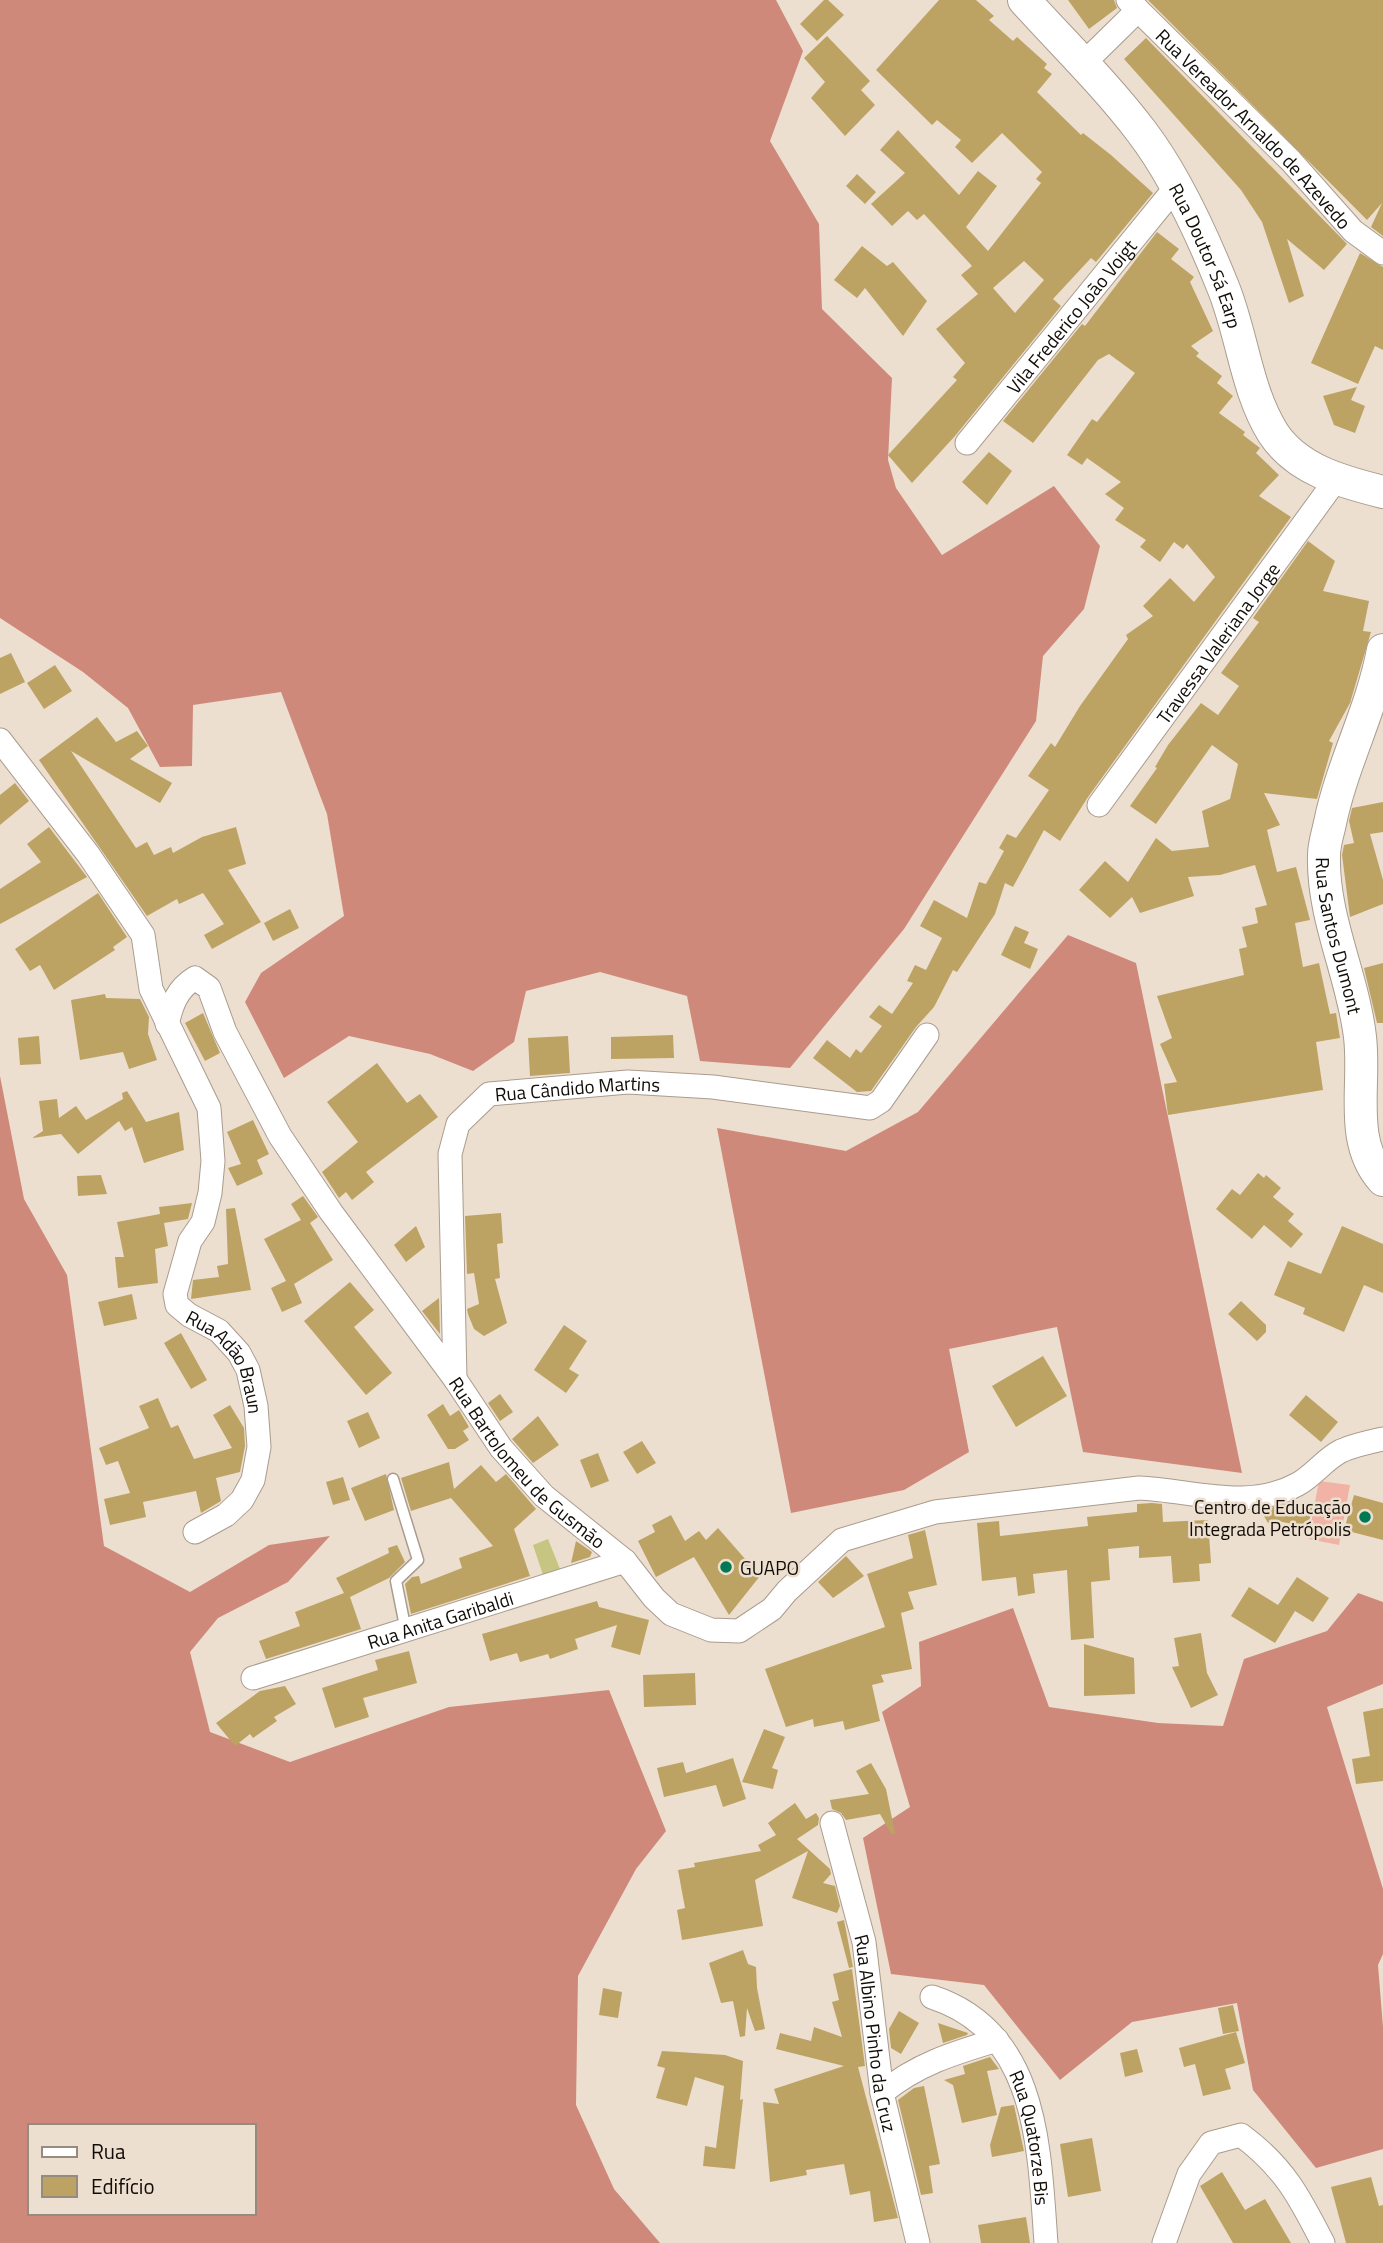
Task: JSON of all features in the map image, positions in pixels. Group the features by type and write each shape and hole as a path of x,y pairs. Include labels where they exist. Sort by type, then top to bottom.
{"main road":[{"name":"Rua Doutor Sá Earp","path":"1024,0 1142,132 1176,187 1224,287 1260,404 1274,434 1299,458 1335,481 1383,492"},
{"name":"Rua Santos Dumont","path":"1382,659 1337,791 1324,854 1331,918 1351,981 1360,1039 1363,1149 1372,1168 1383,1180"}],"street":[{"path":"1082,65 1133,5"},
{"name":"Rua Vereador Arnaldo de Azevedo","path":"1133,5 1291,161 1353,231 1383,253"},
{"name":"Vila Frederico João Voigt","path":"967,443 1176,187"},
{"name":"Travessa Valeriana Jorge","path":"1099,805 1335,481"},
{"path":"0,740 88,854 143,936 150,989 167,1024"},
{"name":"Rua Bartolomeu de Gusmão","path":"167,1024 173,1002 182,986 195,978 209,988 225,1032 280,1136 331,1212 520,1471 544,1496 625,1561 654,1598 671,1614 711,1630 739,1631 772,1609 787,1591 842,1541 935,1512 1113,1490 1168,1489 1232,1499 1260,1496 1298,1485 1340,1452 1383,1439"},
{"name":"Rua Adão Braun","path":"167,1024 186,1055 209,1108 214,1161 203,1222 190,1241 174,1294 177,1305 219,1331 239,1353 248,1370 259,1447 253,1480 242,1500 226,1515 195,1532"},
{"name":"Rua Cândido Martins","path":"455,1379 450,1154 458,1124 489,1094 628,1082 713,1087 870,1108 881,1101 927,1035"},
{"name":"Rua Anita Garibaldi","path":"253,1678 625,1561"},
{"name":"Rua Albino Pinho da Cruz","path":"832,1823 864,1942 881,2093 918,2243"},
{"name":"Rua Quatorze Bis","path":"932,1997 960,2006 980,2021 1012,2063 1034,2124 1046,2243"},
{"path":"881,2093 905,2073 936,2059 997,2040"},
{"path":"1164,2243 1189,2174 1211,2143 1241,2135 1268,2155 1297,2192 1323,2243"}],"lane":[{"path":"393,1479 418,1560 396,1581 405,1631"}],"shaded area":[{"path":"0,0 776,0 803,51 770,141 819,224 822,309 892,378 888,460 896,488 942,555 1054,486 1100,546 1084,609 1043,656 1036,721 904,929 790,1068 700,1061 687,996 600,972 526,991 514,1042 473,1071 430,1054 349,1036 284,1078 245,1002 261,973 344,916 327,814 281,692 193,705 192,766 160,767 128,708 83,672 0,618"},
{"path":"1068,935 1136,963 1242,1473 1083,1452 1057,1327 949,1349 969,1452 904,1490 791,1513 717,1128 846,1151 918,1112"},
{"path":"0,1076 24,1199 67,1275 104,1546 190,1592 269,1545 330,1536 288,1582 218,1618 190,1652 210,1732 290,1762 449,1707 609,1690 666,1831 636,1869 578,1976 576,2105 614,2189 660,2243 0,2243"},
{"path":"1319,1481 1350,1485 1339,1545 1308,1539"},
{"path":"548,1539 560,1569 543,1575 533,1545"},
{"path":"1358,1593 1383,1602 1383,1684 1327,1707 1383,1889 1383,1954 1378,1965 1383,2027 1383,2149 1316,2168 1253,2090 1237,2003 1132,2022 1060,2080 984,1985 891,1974 863,1838 910,1807 882,1712 921,1686 919,1642 1013,1608 1049,1707 1158,1723 1223,1726 1244,1659 1327,1631"}],"building":[{"path":"824,0 828,0 844,15 817,41 800,24"},
{"path":"939,0 976,0 994,16 989,20 1013,41 1017,37 1047,64 1044,68 1052,74 1037,92 1081,135 1083,133 1111,155 1153,193 1096,262 1091,258 1053,299 1061,306 955,436 912,483 888,455 957,380 953,377 965,363 936,329 978,294 961,275 972,266 924,214 917,220 908,211 892,226 871,204 905,173 880,150 898,130 959,195 978,171 997,186 966,227 988,251 1041,183 1036,179 1042,172 1002,133 972,163 955,147 961,140 937,120 932,125 876,70","holes":["1024,261 1044,280 1015,313 993,288"]},
{"path":"1068,0 1114,0 1117,8 1089,29"},
{"path":"1148,0 1383,0 1383,236 1371,227 1382,203 1367,220"},
{"path":"827,36 870,81 861,90 875,105 845,136 811,98 825,82 804,58"},
{"path":"1146,38 1347,244 1324,270 1287,239 1304,296 1289,303 1262,222 1241,190 1124,59"},
{"path":"857,174 876,192 865,204 846,186"},
{"path":"1157,232 1179,249 1171,259 1194,277 1190,282 1213,331 1191,346 1199,353 1196,356 1222,376 1217,383 1233,396 1219,413 1245,432 1243,435 1260,448 1256,453 1279,475 1259,496 1291,517 1088,797 1060,841 1044,830 1013,887 1005,883 995,914 957,972 953,970 934,1007 916,1027 871,1091 857,1092 813,1058 827,1040 850,1058 856,1049 861,1053 882,1026 869,1017 879,1005 892,1014 913,983 907,981 915,965 926,970 942,938 920,926 934,900 967,918 979,882 986,884 1004,851 999,848 1007,834 1016,838 1049,790 1028,776 1051,743 1055,747 1080,706 1128,639 1126,635 1153,616 1143,606 1170,578 1194,602 1215,577 1187,544 1183,549 1174,542 1160,562 1140,547 1146,540 1115,520 1124,508 1105,494 1121,482 1087,458 1082,465 1067,455 1092,419 1097,422 1135,373 1109,354 1098,360 1033,443 1003,421 1082,324 1085,326"},
{"path":"862,246 887,266 893,262 927,301 903,336 865,288 857,298 834,280"},
{"path":"1360,253 1383,267 1383,350 1375,346 1358,384 1311,363"},
{"path":"1357,387 1351,400 1365,406 1355,433 1334,425 1323,396"},
{"path":"989,452 1012,471 987,505 962,482"},
{"path":"1308,541 1335,561 1323,591 1369,601 1363,631 1371,632 1350,703 1329,741 1333,743 1317,799 1264,793 1280,825 1267,830 1277,872 1296,867 1310,920 1295,923 1303,967 1319,963 1330,1014 1336,1013 1340,1038 1316,1042 1323,1090 1168,1115 1164,1084 1177,1082 1160,1044 1172,1038 1157,996 1244,975 1239,949 1247,947 1242,927 1258,923 1255,908 1267,905 1255,865 1220,875 1188,877 1194,896 1140,913 1132,897 1110,918 1079,890 1105,861 1128,882 1156,838 1172,851 1209,847 1202,811 1230,799 1238,764 1212,745 1156,824 1130,806 1157,768 1155,767 1168,745 1201,703 1218,715 1239,686 1221,673 1259,622 1253,618"},
{"path":"11,653 25,682 0,694 0,658"},
{"path":"55,665 72,691 44,709 27,683"},
{"path":"97,717 116,742 137,731 148,746 130,759 172,783 160,803 71,751 136,848 147,842 154,855 171,847 173,853 202,837 236,827 246,864 228,870 261,922 212,949 204,935 224,924 203,893 179,904 177,899 147,916 39,760"},
{"path":"15,783 29,801 0,825 0,795"},
{"path":"1383,802 1383,832 1370,834 1383,880 1383,904 1350,917 1342,855 1344,845 1354,843 1349,821 1352,808"},
{"path":"49,827 87,877 0,924 0,889 41,862 27,844"},
{"path":"98,893 127,937 113,947 115,950 54,990 40,965 30,971 15,949"},
{"path":"290,909 299,928 273,941 264,923"},
{"path":"1015,926 1029,932 1024,943 1038,949 1030,969 1001,955"},
{"path":"1383,963 1383,1023 1377,1023 1364,968"},
{"path":"105,994 106,998 140,999 149,1017 148,1034 157,1060 129,1069 123,1052 80,1060 71,1000"},
{"path":"203,1013 220,1053 205,1061 185,1023"},
{"path":"673,1035 674,1058 611,1059 611,1037"},
{"path":"39,1036 41,1064 20,1065 18,1038"},
{"path":"568,1036 570,1073 530,1076 528,1038"},
{"path":"377,1063 407,1103 420,1094 438,1117 366,1172 374,1182 352,1200 346,1192 339,1198 322,1172 358,1142 327,1102"},
{"path":"127,1091 146,1122 179,1112 184,1150 144,1163 132,1127 125,1131 119,1121 78,1154 61,1134 32,1138 43,1131 39,1101 57,1099 59,1118 76,1106 86,1120 123,1099 122,1093"},
{"path":"253,1120 269,1154 257,1160 263,1174 237,1186 228,1168 241,1164 227,1132"},
{"path":"1258,1173 1264,1178 1266,1175 1281,1188 1273,1197 1294,1214 1288,1221 1303,1234 1291,1248 1264,1225 1252,1239 1216,1209 1232,1189 1240,1195"},
{"path":"101,1175 107,1194 78,1196 77,1176"},
{"path":"303,1196 318,1217 310,1223 333,1260 294,1284 302,1303 282,1312 271,1288 286,1281 264,1239 301,1220 291,1204"},
{"path":"192,1203 188,1219 164,1223 168,1246 155,1249 158,1283 118,1288 115,1257 124,1257 117,1222 160,1214 159,1207"},
{"path":"235,1208 251,1290 191,1299 193,1280 219,1277 217,1266 228,1264 226,1209"},
{"path":"501,1213 503,1243 497,1244 500,1278 495,1279 507,1323 484,1336 474,1329 467,1309 479,1304 474,1273 467,1274 465,1216"},
{"path":"416,1226 425,1247 406,1262 394,1245"},
{"path":"1342,1226 1383,1244 1383,1293 1364,1285 1344,1332 1303,1314 1305,1308 1274,1295 1288,1261 1321,1274"},
{"path":"350,1282 374,1310 354,1327 392,1373 366,1395 304,1321"},
{"path":"132,1294 137,1319 104,1326 98,1302"},
{"path":"439,1298 440,1334 422,1311"},
{"path":"1241,1301 1266,1325 1266,1332 1257,1341 1228,1314"},
{"path":"564,1325 587,1341 569,1369 579,1375 566,1393 534,1370"},
{"path":"181,1333 207,1380 191,1389 164,1343"},
{"path":"1043,1356 1067,1396 1016,1427 992,1386"},
{"path":"500,1394 513,1412 500,1421 488,1403"},
{"path":"1306,1395 1338,1422 1321,1442 1289,1415"},
{"path":"158,1398 171,1428 178,1425 194,1459 232,1448 213,1415 230,1405 244,1428 245,1446 240,1472 216,1478 221,1501 201,1513 196,1491 143,1502 146,1517 110,1525 104,1499 130,1493 118,1461 106,1465 99,1448 149,1428 139,1406"},
{"path":"443,1404 450,1416 459,1410 469,1427 463,1431 469,1440 455,1449 448,1449 427,1415"},
{"path":"368,1412 380,1438 359,1448 347,1421"},
{"path":"538,1416 559,1445 533,1463 512,1439"},
{"path":"642,1441 656,1463 637,1474 623,1452"},
{"path":"598,1453 609,1481 591,1488 580,1460"},
{"path":"449,1462 454,1489 481,1465 496,1482 506,1474 536,1509 514,1529 530,1576 411,1614 405,1584 412,1577 419,1576 421,1584 462,1568 459,1558 493,1546 451,1498 411,1511 401,1478"},
{"path":"386,1474 394,1510 365,1521 351,1488"},
{"path":"343,1477 350,1500 333,1505 326,1482"},
{"name":"Centro de Educação Integrada Petrópolis","path":"1354,1495 1383,1503 1383,1540 1344,1530"},
{"path":"1293,1501 1312,1508 1308,1527 1272,1520 1268,1523 1261,1511"},
{"path":"1137,1504 1162,1504 1163,1522 1208,1520 1211,1563 1199,1564 1200,1581 1173,1583 1171,1556 1139,1558 1139,1546 1108,1549 1110,1580 1091,1582 1094,1638 1071,1640 1067,1570 1033,1574 1035,1593 1018,1596 1016,1577 982,1581 977,1523 999,1521 1000,1536 1088,1526 1087,1517 1137,1512"},
{"name":"GUAPO","path":"671,1515 685,1541 699,1531 706,1540 718,1528 760,1576 729,1615 694,1557 656,1577 638,1541 655,1532 652,1525"},
{"path":"925,1530 937,1585 908,1592 914,1609 901,1613 912,1669 881,1675 884,1682 872,1685 880,1721 845,1730 843,1721 814,1727 813,1719 786,1727 765,1669 885,1627 867,1574 913,1558 908,1535"},
{"path":"576,1541 592,1552 590,1557 571,1563"},
{"path":"397,1545 405,1562 389,1578 350,1597 361,1629 266,1659 259,1641 300,1626 295,1612 344,1593 336,1578 389,1553 388,1548"},
{"path":"846,1556 864,1576 833,1598 818,1582"},
{"path":"1297,1577 1329,1598 1313,1622 1295,1611 1275,1643 1231,1616 1249,1587 1278,1605"},
{"path":"597,1601 599,1607 649,1620 640,1655 611,1647 617,1625 575,1639 578,1649 550,1659 548,1654 520,1662 517,1653 490,1661 482,1634"},
{"path":"1201,1633 1207,1673 1218,1695 1191,1708 1172,1667 1179,1666 1174,1638"},
{"path":"1084,1644 1134,1658 1135,1694 1084,1696"},
{"path":"409,1651 417,1683 363,1698 369,1717 335,1728 322,1688 378,1670 375,1660"},
{"path":"695,1673 696,1705 644,1707 643,1675"},
{"path":"285,1686 296,1704 274,1717 277,1721 253,1738 250,1734 235,1746 216,1723 260,1691"},
{"path":"1383,1708 1383,1781 1356,1784 1352,1759 1370,1756 1363,1712"},
{"path":"764,1729 785,1737 772,1768 778,1770 773,1789 742,1782"},
{"path":"733,1758 746,1799 723,1807 716,1785 664,1797 657,1768 683,1762 686,1773"},
{"path":"871,1763 886,1789 895,1833 892,1835 880,1814 846,1820 841,1813 832,1809 830,1800 869,1794 856,1771"},
{"path":"795,1803 806,1819 816,1813 819,1818 818,1825 797,1839 830,1869 831,1874 823,1883 835,1886 840,1906 837,1913 792,1898 808,1851 755,1880 763,1926 682,1940 677,1910 685,1908 678,1870 695,1867 694,1863 761,1851 758,1845 776,1835 768,1823"},
{"path":"844,1920 853,1967 849,1968 837,1922"},
{"path":"743,1950 748,1964 756,1967 765,2029 755,2031 747,2008 745,2036 740,2037 733,2001 721,2003 709,1963"},
{"path":"852,1969 865,2066 858,2067 898,2218 874,2222 870,2191 850,2195 844,2164 806,2170 807,2175 770,2182 763,2102 779,2104 774,2089 844,2066 776,2049 780,2033 811,2041 814,2027 842,2037 832,2002 839,2000 833,1974"},
{"path":"603,1988 622,1992 618,2018 599,2015"},
{"path":"1233,2005 1239,2031 1223,2034 1218,2008"},
{"path":"899,2011 919,2023 901,2054 891,2048 889,2029"},
{"path":"938,2023 968,2033 943,2043"},
{"path":"1236,2032 1245,2063 1225,2069 1231,2089 1203,2096 1195,2064 1184,2067 1179,2048"},
{"path":"1137,2049 1143,2072 1125,2077 1120,2053"},
{"path":"662,2051 725,2055 743,2061 740,2100 743,2099 735,2169 703,2166 705,2146 716,2148 724,2086 695,2077 687,2106 656,2098 665,2068 657,2066"},
{"path":"990,2057 999,2069 987,2071 997,2115 962,2123 953,2085 944,2080 965,2074 963,2066"},
{"path":"924,2086 940,2164 929,2166 933,2193 921,2195 898,2100 914,2088"},
{"path":"1014,2105 1024,2151 992,2157 990,2145 1001,2107"},
{"path":"1092,2138 1101,2191 1068,2197 1060,2144"},
{"path":"1222,2172 1245,2210 1265,2199 1291,2243 1233,2243 1200,2186"},
{"path":"1371,2177 1379,2206 1383,2205 1383,2243 1346,2243 1331,2187"},
{"path":"1026,2217 1030,2243 981,2243 978,2225"}],"place":[{"name":"Centro de Educação Integrada Petrópolis","path":"1365,1517"},
{"name":"GUAPO","path":"726,1567"}]}
